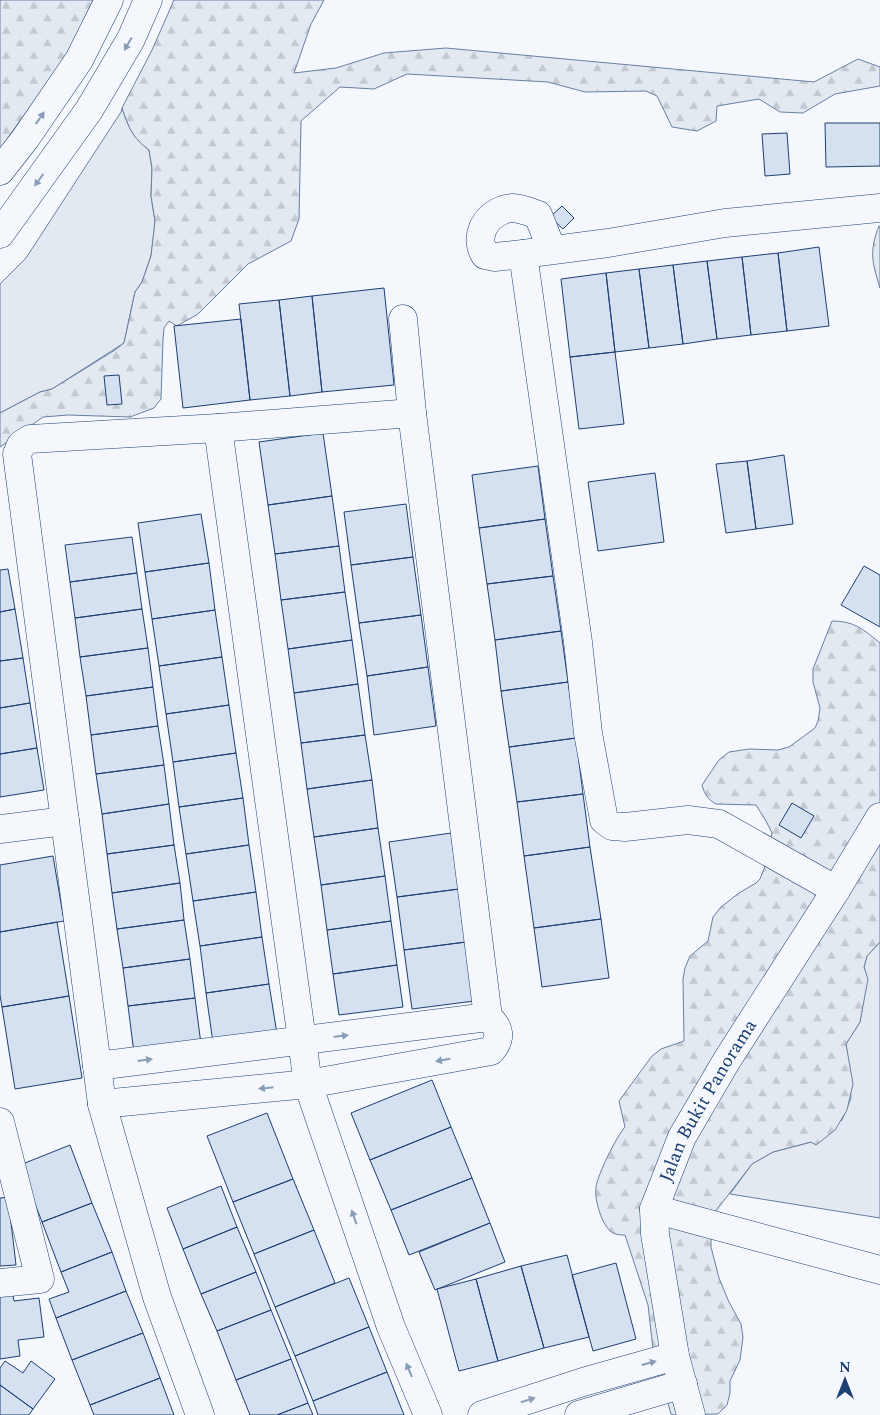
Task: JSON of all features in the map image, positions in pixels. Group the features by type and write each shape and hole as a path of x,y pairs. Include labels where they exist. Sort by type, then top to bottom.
{"main road":[{"path":"0,171 25,139 80,60 109,0"},
{"path":"0,234 88,110 132,40 148,0"},
{"path":"552,250 538,215 523,209 503,209 487,221 479,237 480,247 484,255 523,254 608,243 725,223 880,208"},
{"path":"523,254 578,642 588,733 604,820 612,826 625,827 688,820 719,824 836,890"},
{"path":"102,1104 308,1084 492,1051 498,1044 498,1031 488,1017 412,413 403,319"},
{"path":"200,1415 157,1297 102,1104 17,454 21,444 30,439 218,428 412,413"},
{"path":"218,428 308,1084 391,1327 428,1415"},
{"name":"Jalan Bukit Panorama","path":"691,1415 675,1356 655,1234 654,1209 682,1137 727,1060 836,890 880,817"},
{"path":"0,829 65,821"},
{"path":"97,1066 488,1017"},
{"path":"0,1122 40,1279 0,1283"},
{"path":"654,1209 880,1270"},
{"path":"482,1415 583,1382 675,1356"},
{"path":"579,1415 683,1384"}],"green space":[{"path":"0,0 93,0 68,53 0,149"},
{"path":"174,0 324,0 311,24 294,73 336,68 384,53 446,48 814,82 858,59 880,67 880,86 835,94 803,113 780,112 759,99 717,106 716,121 697,131 672,127 657,96 646,91 585,92 548,82 407,74 374,89 340,87 301,121 299,219 291,241 248,264 198,314 177,326 169,321 164,328 161,399 154,408 130,417 68,415 43,417 0,447 0,413 40,392 52,389 124,343 135,292 142,282 151,256 155,221 151,196 152,168 149,150 132,132 122,108 152,50"},
{"path":"122,108 132,132 149,150 152,168 151,196 155,221 151,256 142,282 135,292 124,343 52,389 40,392 0,413 0,284 26,258"},
{"path":"879,226 880,288 873,257 874,243"},
{"path":"832,621 852,624 880,643 880,942 867,956 864,967 868,979 860,1022 846,1044 853,1084 847,1110 835,1130 816,1145 811,1142 773,1152 752,1164 715,1212 711,1247 719,1278 741,1324 743,1337 740,1360 730,1381 727,1405 718,1414 674,1415 671,1414 655,1367 648,1305 625,1235 614,1234 605,1225 598,1205 596,1187 608,1156 625,1127 619,1101 652,1056 661,1049 684,1041 683,979 690,956 708,941 713,917 721,907 756,883 760,879 765,866 772,833 756,805 716,804 707,796 702,785 719,760 729,752 749,749 778,750 789,747 815,728 820,708 813,682 813,669"},
{"path":"880,942 880,1218 730,1194 752,1164 773,1152 811,1142 842,1120 851,1098 846,1044 860,1022 867,979 864,967 867,956"}],"building":[{"path":"825,123 880,123 880,166 826,167"},
{"path":"787,133 790,174 765,176 762,134"},
{"path":"562,206 574,218 563,229 550,217"},
{"path":"819,247 829,326 787,331 778,253"},
{"path":"778,253 787,331 751,335 742,257"},
{"path":"742,257 751,335 717,339 707,261"},
{"path":"707,261 717,339 683,344 673,265"},
{"path":"673,265 683,344 649,348 639,269"},
{"path":"639,269 649,348 615,352 606,273"},
{"path":"606,273 615,352 570,357 561,279"},
{"path":"384,288 394,385 322,392 312,296"},
{"path":"312,296 322,392 290,396 279,300"},
{"path":"279,300 290,396 250,400 239,304"},
{"path":"241,319 250,400 183,408 174,326"},
{"path":"615,352 624,424 579,429 570,357"},
{"path":"119,375 122,404 107,405 104,376"},
{"path":"323,433 332,496 268,505 259,442"},
{"path":"784,455 793,524 756,529 747,461"},
{"path":"747,461 756,529 726,533 716,464"},
{"path":"538,466 545,519 479,528 472,475"},
{"path":"655,473 664,542 598,551 588,482"},
{"path":"332,496 339,546 275,554 268,505"},
{"path":"406,504 413,557 351,565 344,512"},
{"path":"201,514 209,563 145,572 138,523"},
{"path":"545,519 553,576 487,584 479,528"},
{"path":"132,537 137,573 70,582 65,545"},
{"path":"339,546 345,592 281,600 275,554"},
{"path":"413,557 421,615 359,623 351,565"},
{"path":"209,563 215,610 152,619 145,572"},
{"path":"864,566 880,575 880,627 841,605"},
{"path":"8,569 15,609 0,612 0,570"},
{"path":"137,573 142,609 75,618 70,582"},
{"path":"553,576 561,631 495,640 487,584"},
{"path":"345,592 352,640 288,649 281,600"},
{"path":"15,609 23,658 0,661 0,612"},
{"path":"142,609 148,648 80,657 75,618"},
{"path":"215,610 222,657 159,666 152,619"},
{"path":"421,615 428,667 367,676 359,623"},
{"path":"561,631 568,682 501,691 495,640"},
{"path":"352,640 358,684 294,693 288,649"},
{"path":"148,648 153,687 86,696 80,657"},
{"path":"222,657 229,705 166,714 159,666"},
{"path":"23,658 30,703 0,708 0,661"},
{"path":"428,667 436,726 374,735 367,676"},
{"path":"568,682 576,738 509,747 501,691"},
{"path":"358,684 365,735 301,743 294,693"},
{"path":"153,687 158,726 91,735 86,696"},
{"path":"30,703 37,748 0,754 0,708"},
{"path":"229,705 236,753 173,762 166,714"},
{"path":"158,726 164,765 96,774 91,735"},
{"path":"365,735 372,780 307,789 301,743"},
{"path":"576,738 583,794 517,802 509,747"},
{"path":"37,748 44,790 0,797 0,754"},
{"path":"236,753 243,798 179,807 173,762"},
{"path":"164,765 169,804 102,814 96,774"},
{"path":"372,780 378,828 314,837 307,789"},
{"path":"583,794 590,847 524,856 517,802"},
{"path":"243,798 249,845 186,854 179,807"},
{"path":"792,803 814,816 801,838 779,825"},
{"path":"169,804 174,845 107,854 102,814"},
{"path":"378,828 385,876 321,885 314,837"},
{"path":"451,833 459,889 397,897 389,842"},
{"path":"174,845 180,883 112,893 107,854"},
{"path":"249,845 256,892 193,901 186,854"},
{"path":"590,847 601,919 534,928 524,856"},
{"path":"53,856 64,921 0,932 0,865"},
{"path":"385,876 391,921 327,930 321,885"},
{"path":"180,883 184,920 117,929 112,893"},
{"path":"459,889 466,942 404,950 397,897"},
{"path":"256,892 262,937 200,946 193,901"},
{"path":"601,919 609,978 542,987 534,928"},
{"path":"184,920 190,959 123,968 117,929"},
{"path":"391,921 397,965 333,974 327,930"},
{"path":"57,922 69,996 2,1007 0,995 0,932"},
{"path":"262,937 269,984 206,993 200,946"},
{"path":"466,942 474,1001 412,1009 404,950"},
{"path":"190,959 195,998 128,1006 123,968"},
{"path":"397,965 403,1007 339,1015 333,974"},
{"path":"269,984 277,1034 213,1043 206,993"},
{"path":"69,996 82,1078 15,1089 2,1007"},
{"path":"195,998 201,1044 134,1053 128,1006"},
{"path":"432,1080 451,1127 370,1160 351,1113"},
{"path":"267,1113 293,1179 233,1202 207,1136"},
{"path":"451,1127 472,1178 391,1210 370,1160"},
{"path":"70,1145 92,1203 42,1222 20,1165"},
{"path":"472,1178 490,1223 409,1255 391,1210"},
{"path":"293,1179 314,1230 254,1254 233,1202"},
{"path":"221,1186 237,1227 183,1249 167,1208"},
{"path":"8,1197 16,1265 0,1266 0,1198"},
{"path":"92,1203 112,1252 61,1272 42,1222"},
{"path":"490,1223 505,1262 435,1290 419,1252"},
{"path":"237,1227 256,1272 201,1294 183,1249"},
{"path":"314,1230 335,1283 275,1307 254,1254"},
{"path":"112,1252 126,1291 56,1318 49,1299 69,1292 61,1272"},
{"path":"567,1255 589,1337 544,1348 521,1266"},
{"path":"616,1263 636,1339 593,1351 572,1275"},
{"path":"521,1266 544,1348 498,1361 476,1279"},
{"path":"256,1272 271,1310 217,1331 201,1294"},
{"path":"349,1278 369,1327 295,1356 275,1307"},
{"path":"476,1279 498,1361 459,1371 437,1289"},
{"path":"12,1289 14,1301 39,1298 44,1337 18,1340 20,1356 0,1359 0,1291"},
{"path":"126,1291 143,1333 72,1360 56,1318"},
{"path":"271,1310 291,1359 236,1380 217,1331"},
{"path":"369,1327 387,1372 313,1401 295,1356"},
{"path":"143,1333 160,1378 90,1405 72,1360"},
{"path":"291,1359 308,1403 277,1415 250,1415 236,1380"},
{"path":"5,1361 23,1373 31,1361 55,1379 33,1409 0,1385 0,1368"},
{"path":"387,1372 404,1415 318,1415 313,1401"},
{"path":"160,1378 174,1415 94,1415 90,1405"},
{"path":"0,1385 33,1409 29,1415 0,1415"},
{"path":"308,1403 313,1415 277,1415"}]}
